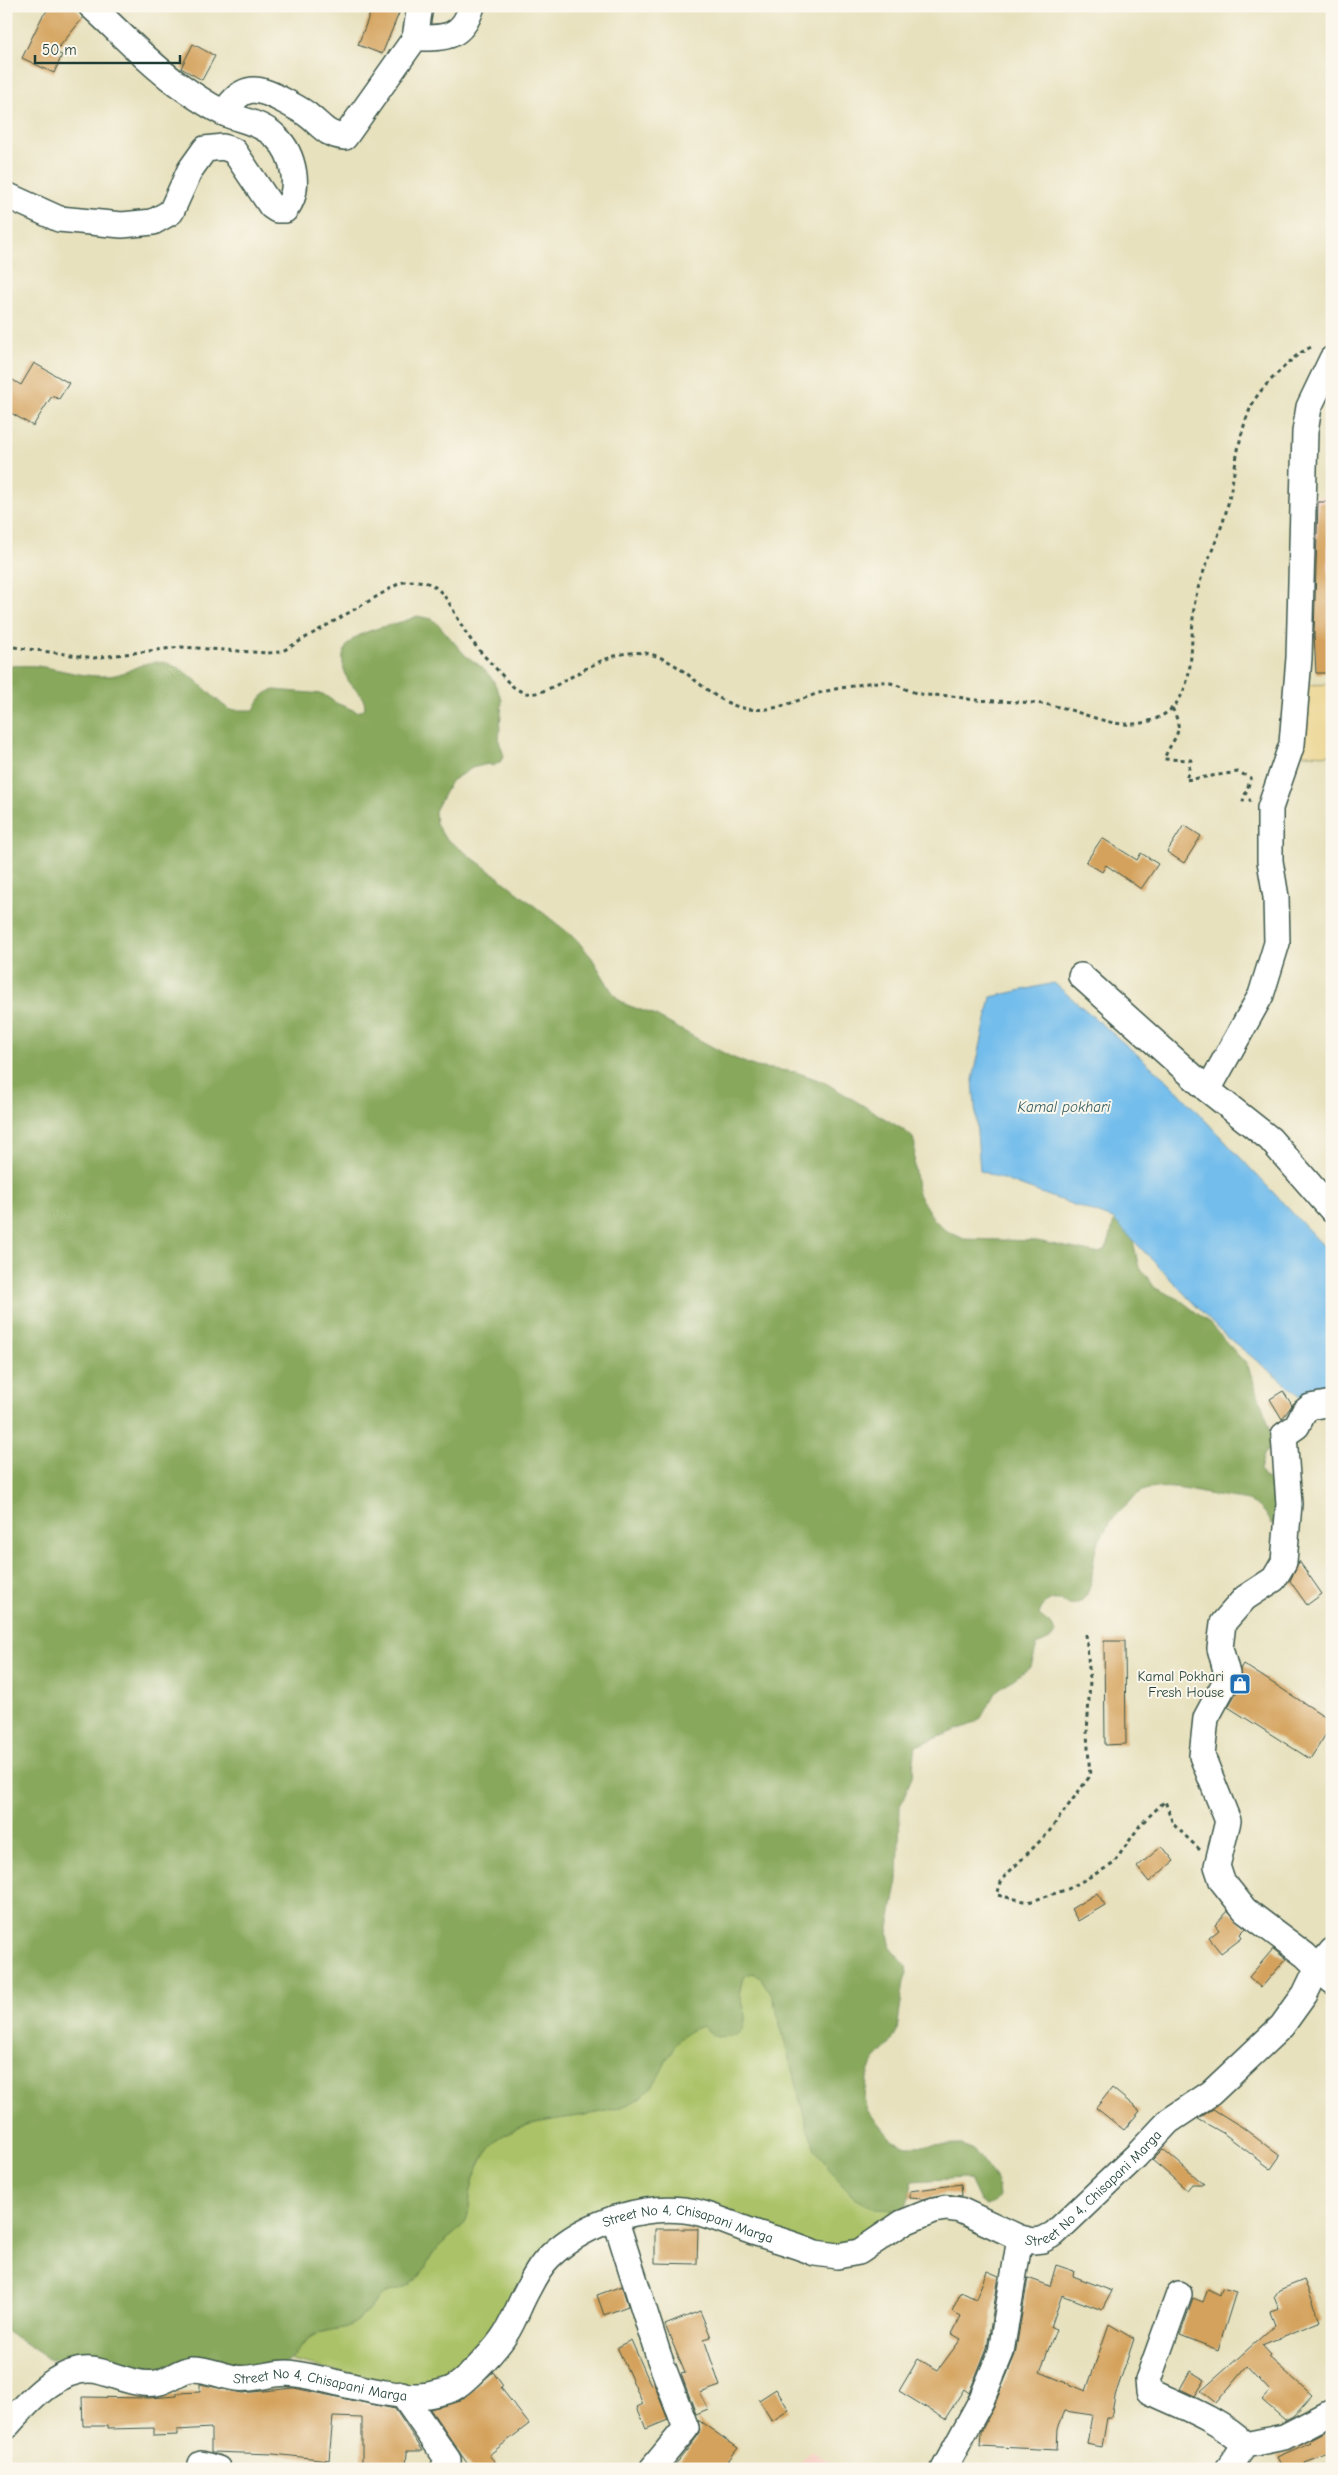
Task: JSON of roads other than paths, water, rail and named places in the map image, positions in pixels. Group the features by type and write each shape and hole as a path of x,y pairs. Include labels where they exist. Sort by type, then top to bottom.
{"street":[{"path":"6,195 59,219 122,225 153,222 171,212 190,170 205,149 223,147 234,151 271,206 277,210 285,210 290,204 294,188 293,168 286,150 276,137 262,127 224,113 178,84 91,6"},
{"path":"224,113 234,98 245,91 257,89 272,94 308,115 332,136 345,137 415,38 420,6"},
{"path":"415,38 444,38 466,23 472,6"},
{"path":"1208,1090 1261,995 1277,942 1276,897 1270,861 1270,808 1292,744 1299,658 1305,432 1326,353"},
{"path":"1081,976 1208,1090 1270,1139 1332,1210"},
{"path":"1327,1967 1305,1955 1245,1910 1222,1881 1217,1866 1228,1821 1202,1756 1201,1748 1206,1718 1226,1682 1227,1674 1220,1648 1223,1623 1235,1607 1245,1598 1274,1579 1284,1562 1289,1504 1284,1435 1297,1426 1304,1412 1310,1407 1332,1403"},
{"name":"Street No 4, Chisapani Marga","path":"6,2427 25,2406 49,2386 71,2374 86,2370 156,2384 191,2369 199,2369 237,2379 284,2372 402,2394 424,2396 455,2387 487,2357 506,2334 528,2288 547,2259 561,2246 585,2231 615,2218 636,2213 699,2213 815,2253 830,2256 859,2252 902,2223 934,2210 946,2208 960,2210 1020,2238 1033,2241 1042,2240 1067,2223 1169,2121 1211,2093 1282,2026 1327,1967"},
{"path":"615,2218 659,2357 686,2428 652,2469"},
{"path":"944,2469 981,2401 1001,2352 1020,2238"},
{"path":"1179,2294 1148,2380 1149,2391 1196,2412 1236,2436 1245,2445"},
{"path":"402,2394 448,2460 443,2469"},
{"path":"1228,2469 1245,2445 1284,2437 1332,2412"}],"water":[{"name":"Kamal pokhari","path":"1054,983 1169,1082 1332,1255 1332,1381 1302,1397 1221,1332 1113,1219 980,1171 973,1080 991,997"}],"place":[{"name":"Kamal Pokhari Fresh House","path":"1240,1684"}]}
